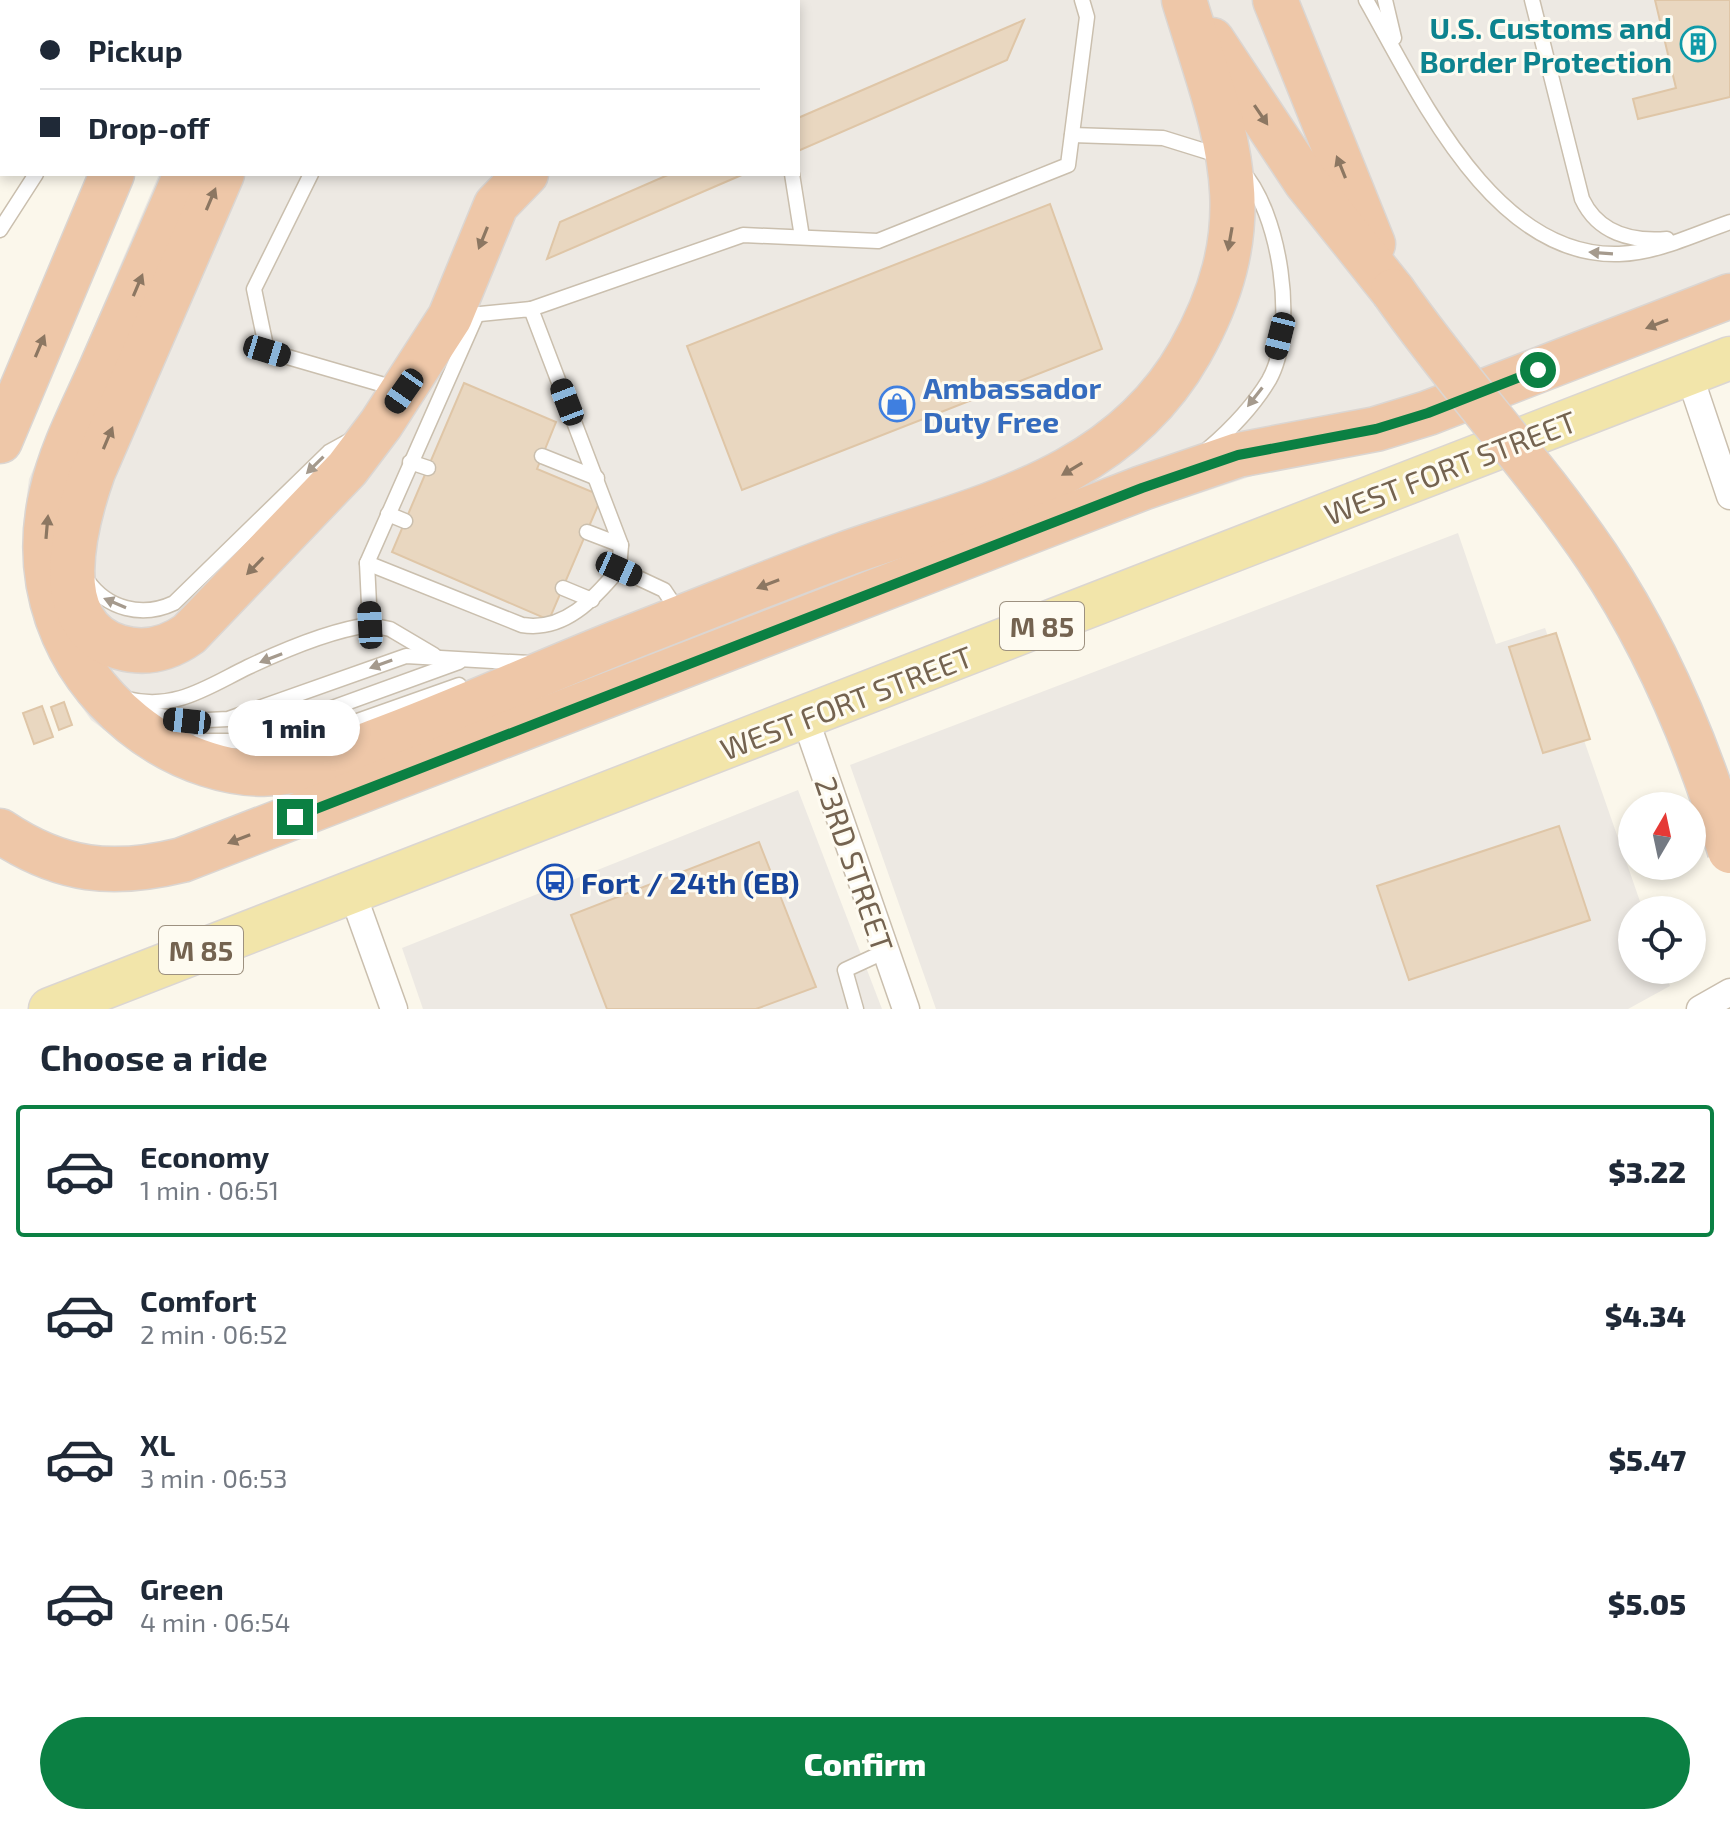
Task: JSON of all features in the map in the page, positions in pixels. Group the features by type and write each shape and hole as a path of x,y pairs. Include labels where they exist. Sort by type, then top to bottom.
{"highway":[{"path":"185,176 61,462 51,493 45,547 49,593 66,644 85,674 160,744 207,764 255,773 289,772 471,706 550,662 1027,492 1069,471 1126,429 1150,405 1189,354 1214,301 1232,235 1235,204 1229,158 1184,0"},
{"path":"1193,0 1218,52 1297,169 1393,291 1437,355 1588,545 1670,684 1697,750 1730,851"},
{"path":"1275,0 1393,291"},
{"path":"0,441 111,176"},
{"path":"221,176 93,472 77,518 74,596 77,609 91,630 122,648 144,651 166,648 189,634 406,409 464,316 496,205 524,176"},
{"path":"0,831 37,853 103,871 140,870 182,860 1173,478 1238,455 1376,429 1428,413 1730,296"}],"main road":[{"name":"WEST FORT STREET","path":"50,1009 1730,358"}],"street":[{"path":"1689,374 1730,496"},
{"name":"23RD STREET","path":"805,718 906,1009"},
{"path":"352,892 394,1009"},
{"path":"1700,1009 1730,992"}],"lane":[{"path":"464,316 531,309 743,235 878,241 1068,165 1087,17 1082,0"},
{"path":"1366,0 1399,58 1478,179 1494,198 1536,230 1573,249 1605,253 1645,251 1730,222"},
{"path":"1385,0 1399,58"},
{"path":"1532,0 1582,199 1598,223 1627,237 1683,238"},
{"path":"1072,135 1163,138 1229,158 1255,184 1275,237 1285,315 1270,378 1228,432 1173,478"},
{"path":"0,230 35,176"},
{"path":"310,176 254,289 267,351 406,409 449,419"},
{"path":"792,176 802,237"},
{"path":"367,563 530,627 557,623 592,600 619,569 621,545 531,309"},
{"path":"370,625 367,563 410,462 406,409"},
{"path":"542,456 597,478"},
{"path":"410,462 428,468"},
{"path":"388,514 405,521"},
{"path":"587,532 621,545"},
{"path":"619,569 664,590 683,617"},
{"path":"563,588 592,600"},
{"path":"85,674 126,699 169,703 197,694 250,666 370,625 390,629 429,654 446,658"},
{"path":"85,674 117,702 148,714 208,721 239,716 406,656 550,662"},
{"path":"131,720 200,742 241,741 450,664 475,660"},
{"path":"856,1009 845,970 886,951"}],"shaded area":[{"path":"800,0 1730,0 1730,317 1177,501 1164,465 330,786 200,784 147,762 91,720 56,671 34,623 25,570 23,524 29,479 158,176 800,176"},
{"path":"1458,533 1496,644 1545,628 1618,838 1618,880 1633,880 1638,896 1618,896 1618,984 1670,986 1628,1009 936,1009 850,765"},
{"path":"798,790 882,1009 423,1009 402,948"}],"building":[{"name":"U.S. Customs and Border Protection","path":"1655,0 1730,0 1730,97 1638,119 1633,99 1676,88"},
{"path":"1024,20 1007,60 800,150 800,117"},
{"path":"665,176 739,176 547,259 560,222"},
{"path":"1050,204 1102,349 742,490 687,346"},
{"path":"464,383 556,422 537,469 602,496 549,620 392,552"},
{"path":"1556,633 1590,739 1543,753 1509,647"},
{"path":"64,702 72,725 59,730 51,707"},
{"path":"42,706 53,737 34,744 23,713"},
{"path":"1559,826 1590,920 1409,980 1377,886"},
{"path":"759,842 816,987 756,1009 607,1009 571,915"}],"place":[{"name":"U.S. Customs and Border Protection","path":"1698,44"},
{"name":"Ambassador Duty Free","path":"897,404"},
{"name":"Fort / 24th (EB)","path":"555,882"}],"route":[{"path":"295,817 1142,488 1238,455 1376,429 1428,413 1538,370"}]}
